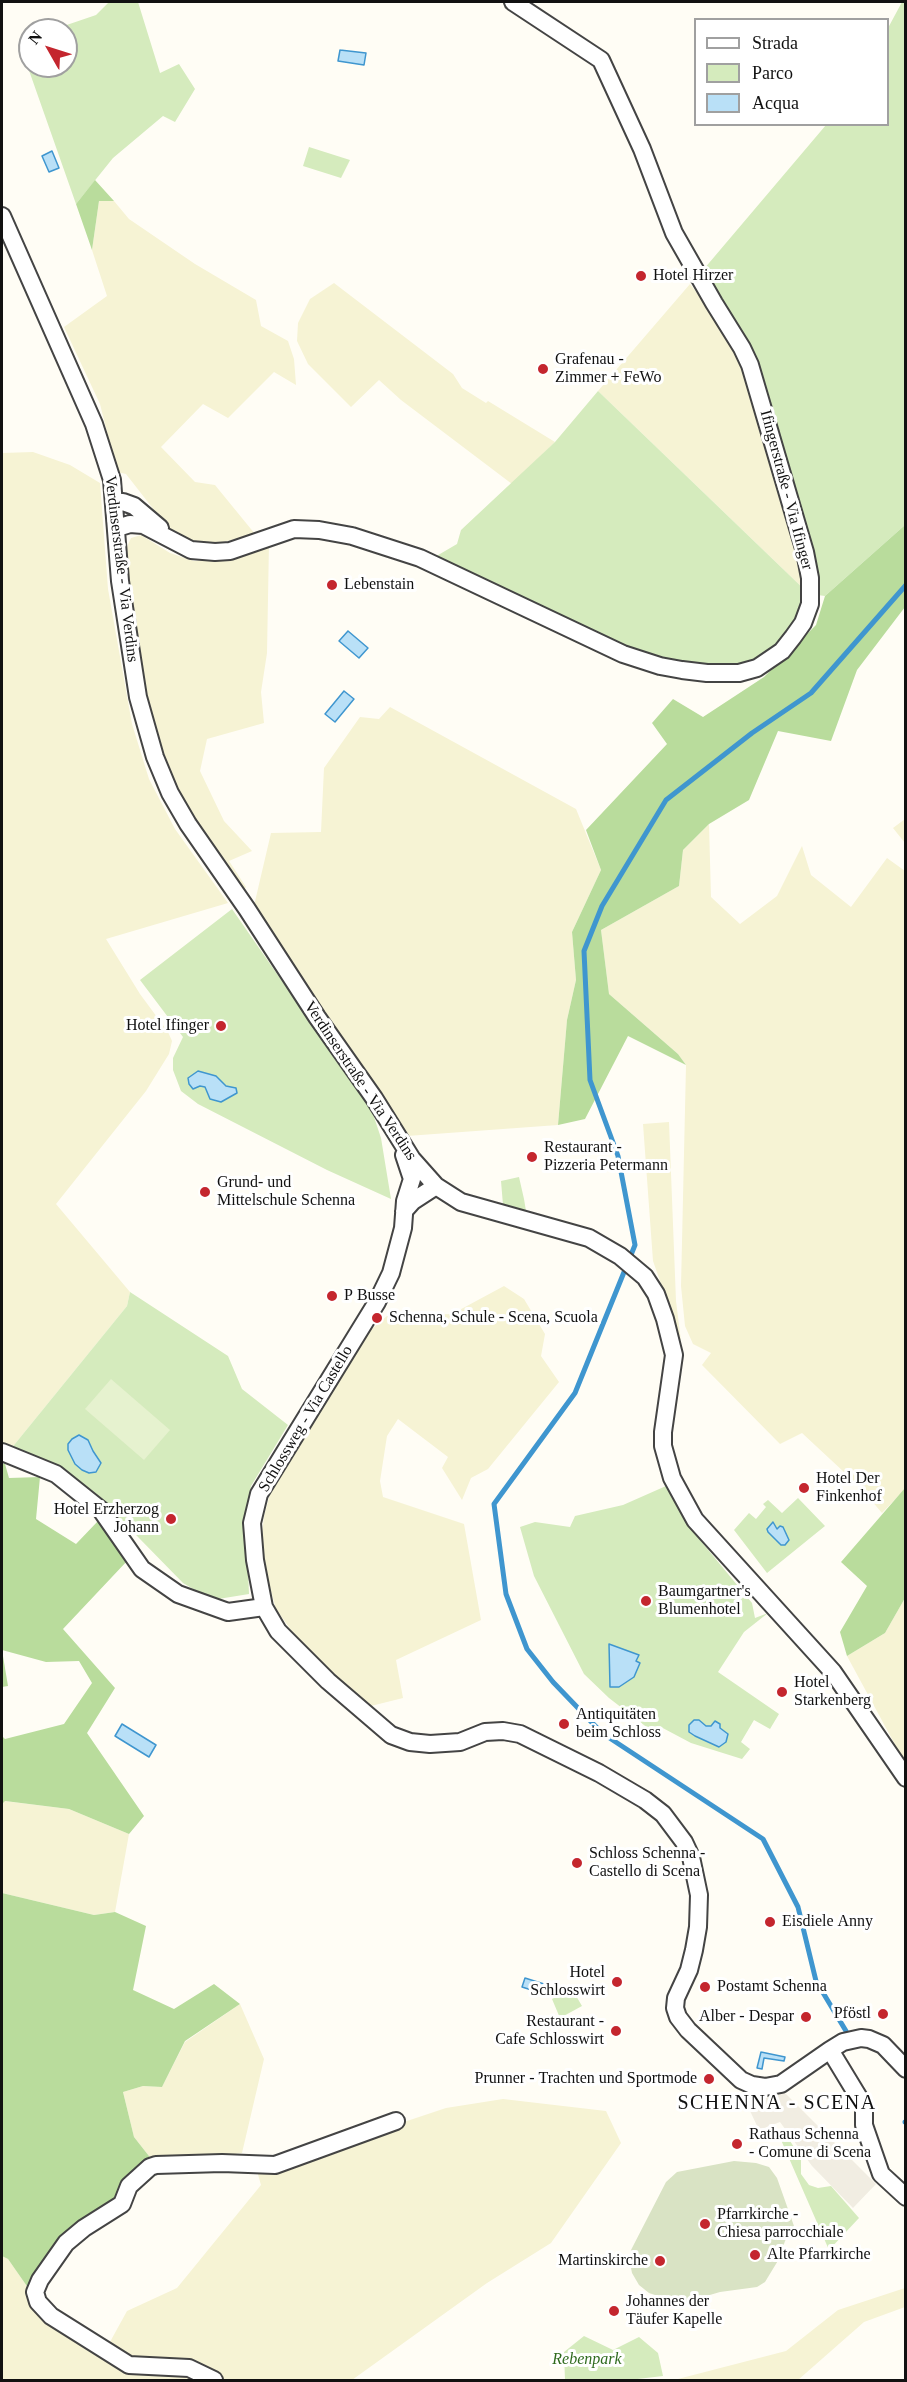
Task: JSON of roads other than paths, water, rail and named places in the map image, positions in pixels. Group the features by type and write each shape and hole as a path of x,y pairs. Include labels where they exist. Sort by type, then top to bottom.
{"street":[{"name":"Ifingerstraße - Via Ifinger","path":"117,528 130,524 143,525 190,550 215,552 230,551 294,529 319,530 352,536 420,558 623,654 660,666 690,671 740,673 757,668 782,651 803,623 810,604 810,578 805,552 760,396 742,348 674,233 642,149 601,60 513,2"},
{"name":"Verdinserstraße - Via Verdins","path":"2,216 94,424 112,480 120,581 138,697 155,757 170,793 188,824 248,909 412,1159 436,1186 461,1202 574,1232 602,1245 645,1276 656,1294 674,1355 663,1432 663,1446 672,1478 695,1520 828,1666 906,1778"},
{"name":"Ifingerstraße - Via Ifinger","path":"114,502 129,503 140,509 168,538"},
{"name":"Schlossweg - Via Castello","path":"391,1127 408,1163 412,1179 405,1201 403,1228 391,1273 377,1302 259,1494 252,1523 255,1560 264,1607 278,1631 328,1682 391,1735 410,1742 430,1744 460,1742 485,1732 503,1731 520,1734 599,1773 663,1814 684,1842 691,1857 699,1895 698,1927 694,1950 689,1970 676,1998 675,2008 678,2017 688,2030 741,2080 752,2085 781,2084 837,2046"},
{"path":"404,1212 413,1201 436,1186"},
{"path":"2,1452 56,1474 101,1510 142,1569 177,1594 228,1611 264,1607"},
{"path":"906,2069 889,2050 875,2041 861,2038 837,2046 862,2102 864,2125 881,2174 906,2198"},
{"path":"214,2380 189,2368 129,2365 121,2361 51,2316 38,2302 35,2292 40,2280 66,2242 122,2204 129,2186 150,2167 222,2163 258,2166 275,2164 396,2121"}],"water":[{"path":"340,50 366,53 364,65 338,61"},
{"path":"52,151 59,168 49,172 42,156"},
{"path":"348,631 368,648 359,658 339,641"},
{"path":"344,691 354,699 335,722 325,714"},
{"path":"198,1071 216,1076 226,1086 236,1088 237,1093 221,1102 210,1099 205,1087 200,1086 193,1089 189,1084 188,1078"},
{"path":"79,1435 88,1440 101,1463 96,1472 89,1473 82,1470 75,1464 68,1450 68,1444"},
{"path":"773,1522 777,1529 780,1526 783,1527 789,1540 785,1545 781,1545 768,1532 767,1529"},
{"path":"609,1644 639,1655 636,1661 640,1663 634,1677 619,1687 610,1687"},
{"path":"694,1720 699,1720 706,1726 711,1726 715,1721 720,1724 720,1728 728,1734 726,1742 719,1747 689,1732 689,1725"},
{"path":"122,1724 156,1745 149,1757 115,1736"},
{"path":"525,1978 544,1984 541,1993 522,1987"},
{"path":"761,2052 785,2057 784,2061 764,2058 762,2069 757,2068"}],"waterway":[{"path":"846,2031 816,1981 798,1907 763,1839 602,1733 553,1682 527,1649 506,1594 494,1504 575,1393 635,1245 618,1156 590,1080 584,951 602,906 666,800 752,733 811,693 906,585"}],"place":[{"name":"Hotel Hirzer","path":"641,276"},
{"name":"Grafenau - Zimmer + FeWo","path":"543,369"},
{"name":"Lebenstain","path":"332,585"},
{"name":"Hotel Ifinger","path":"221,1026"},
{"name":"Restaurant - Pizzeria Petermann","path":"532,1157"},
{"name":"Grund- und Mittelschule Schenna","path":"205,1192"},
{"name":"P Busse","path":"332,1296"},
{"name":"Schenna, Schule - Scena, Scuola","path":"377,1318"},
{"name":"Hotel Der Finkenhof","path":"804,1488"},
{"name":"Hotel Erzherzog Johann","path":"171,1519"},
{"name":"Baumgartner's Blumenhotel","path":"646,1601"},
{"name":"Hotel Starkenberg","path":"782,1692"},
{"name":"Antiquitäten beim Schloss","path":"564,1724"},
{"name":"Schloss Schenna - Castello di Scena","path":"577,1863"},
{"name":"Eisdiele Anny","path":"770,1922"},
{"name":"Hotel Schlosswirt","path":"617,1982"},
{"name":"Postamt Schenna","path":"705,1987"},
{"name":"Pföstl","path":"883,2014"},
{"name":"Alber - Despar","path":"806,2017"},
{"name":"Restaurant - Cafe Schlosswirt","path":"616,2031"},
{"name":"Prunner - Trachten und Sportmode","path":"709,2079"},
{"name":"Rathaus Schenna - Comune di Scena","path":"737,2144"},
{"name":"Pfarrkirche - Chiesa parrocchiale","path":"705,2224"},
{"name":"Alte Pfarrkirche","path":"755,2255"},
{"name":"Martinskirche","path":"660,2261"},
{"name":"Johannes der Täufer Kapelle","path":"614,2311"}],"district":[{"name":"SCHENNA - SCENA","path":"777,2104"}],"park label":[{"name":"Rebenpark","path":"587,2360"}]}
